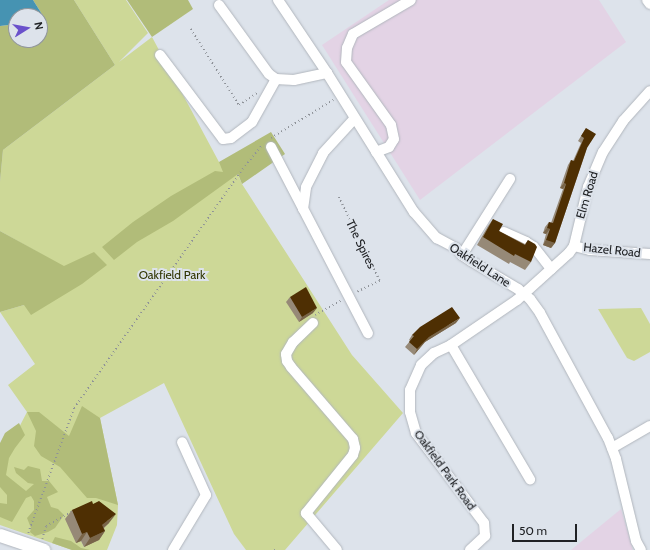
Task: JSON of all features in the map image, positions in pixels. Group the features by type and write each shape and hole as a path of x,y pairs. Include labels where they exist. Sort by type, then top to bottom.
{"main road":[{"path":"0,535 41,549"}],"street":[{"name":"Oakfield Lane","path":"278,0 327,73 414,212 437,238 456,248 462,255 523,294 531,301 545,321 577,384 605,431 612,448 626,507 636,541 640,549"},
{"path":"376,152 389,147 394,139 391,125 346,62 347,48 353,34 411,0"},
{"path":"647,0 650,4"},
{"path":"219,5 269,74 276,80 294,80 327,73"},
{"path":"160,55 223,139 231,138 252,122 276,80"},
{"name":"Elm Road","path":"574,246 585,197 603,152 623,121 650,92"},
{"path":"303,209 306,187 323,153 355,118"},
{"path":"271,147 368,333"},
{"path":"462,255 510,179"},
{"path":"504,232 526,242 534,248 552,268"},
{"path":"523,294 567,255 574,246"},
{"name":"Hazel Road","path":"574,246 590,250 650,254"},
{"name":"Oakfield Park Road","path":"470,550 485,536 484,523 416,433 410,412 410,390 422,365 434,352 451,345 519,299 523,294"},
{"path":"311,320 288,348 286,354 287,361 347,431 353,439 355,448 353,455 306,513 337,550"},
{"path":"451,345 530,479"},
{"path":"612,448 650,426"},
{"path":"173,550 206,495 182,442"}],"path":[{"path":"190,29 239,105 276,80"},
{"path":"24,544 74,408 245,166 266,141 341,95"},
{"name":"The Spires","path":"339,197 380,281 349,296"},
{"path":"311,320 349,296"},
{"path":"41,549 46,526 55,519 73,511"}],"shaded area":[{"path":"389,0 599,0 626,42 420,200 322,45"},
{"path":"621,509 633,550 571,550"}],"green space":[{"path":"33,0 74,0 115,65 3,150 0,182 0,26 8,25 8,48 48,48 48,8 38,8"},
{"name":"Oakfield Park","path":"74,0 126,0 148,33 119,62 152,37 219,162 235,168 242,184 352,355 403,413 285,550 246,550 234,534 164,383 100,418 118,505 117,525 107,550 72,550 0,525 0,464 27,412 8,385 35,364 0,312 24,305 64,267 0,231 0,182 3,150 115,65","holes":["89,518 84,547 81,541 76,542"]},
{"path":"127,0 188,0 193,9 152,37"},
{"path":"271,132 285,154 242,184 238,174 173,221 137,242 114,260 102,247 133,222 171,196 215,171 223,172 219,162"},
{"path":"0,231 64,266 94,252 107,265 82,284 31,315 24,305 0,312"},
{"path":"641,308 650,324 650,352 634,361 627,358 598,309"},
{"path":"82,406 100,418 118,505 96,498 87,498 60,467 41,456 34,446 36,431 27,412 39,412 69,436"},
{"path":"19,423 25,435 9,458 6,475 26,491 34,484 28,483 16,473 14,467 24,470 28,466 40,469 42,481 49,481 58,492 47,497 51,507 58,509 64,515 55,528 35,536 30,532 31,528 27,518 34,510 34,501 31,496 26,498 12,522 0,517 0,503 7,504 7,495 0,487 0,443 5,433"},
{"path":"55,537 71,541 81,548 90,550 72,550 52,543"}],"water":[{"path":"0,0 33,0 38,8 8,8 8,25 0,26"}],"building":[{"path":"586,128 596,134 587,148 555,243 546,240 550,229 547,228 549,222 553,223 566,184 564,183 571,160 574,161 584,138 581,136"},
{"path":"493,219 503,224 499,231 525,245 528,240 535,244 537,247 531,262 515,254 514,256 483,237"},
{"path":"306,287 317,308 302,317 290,297"},
{"path":"452,307 460,318 429,337 417,349 409,342 414,336 412,335 420,327"},
{"path":"92,501 93,504 99,501 116,514 102,525 105,531 90,538 87,532 82,534 72,510"}]}
